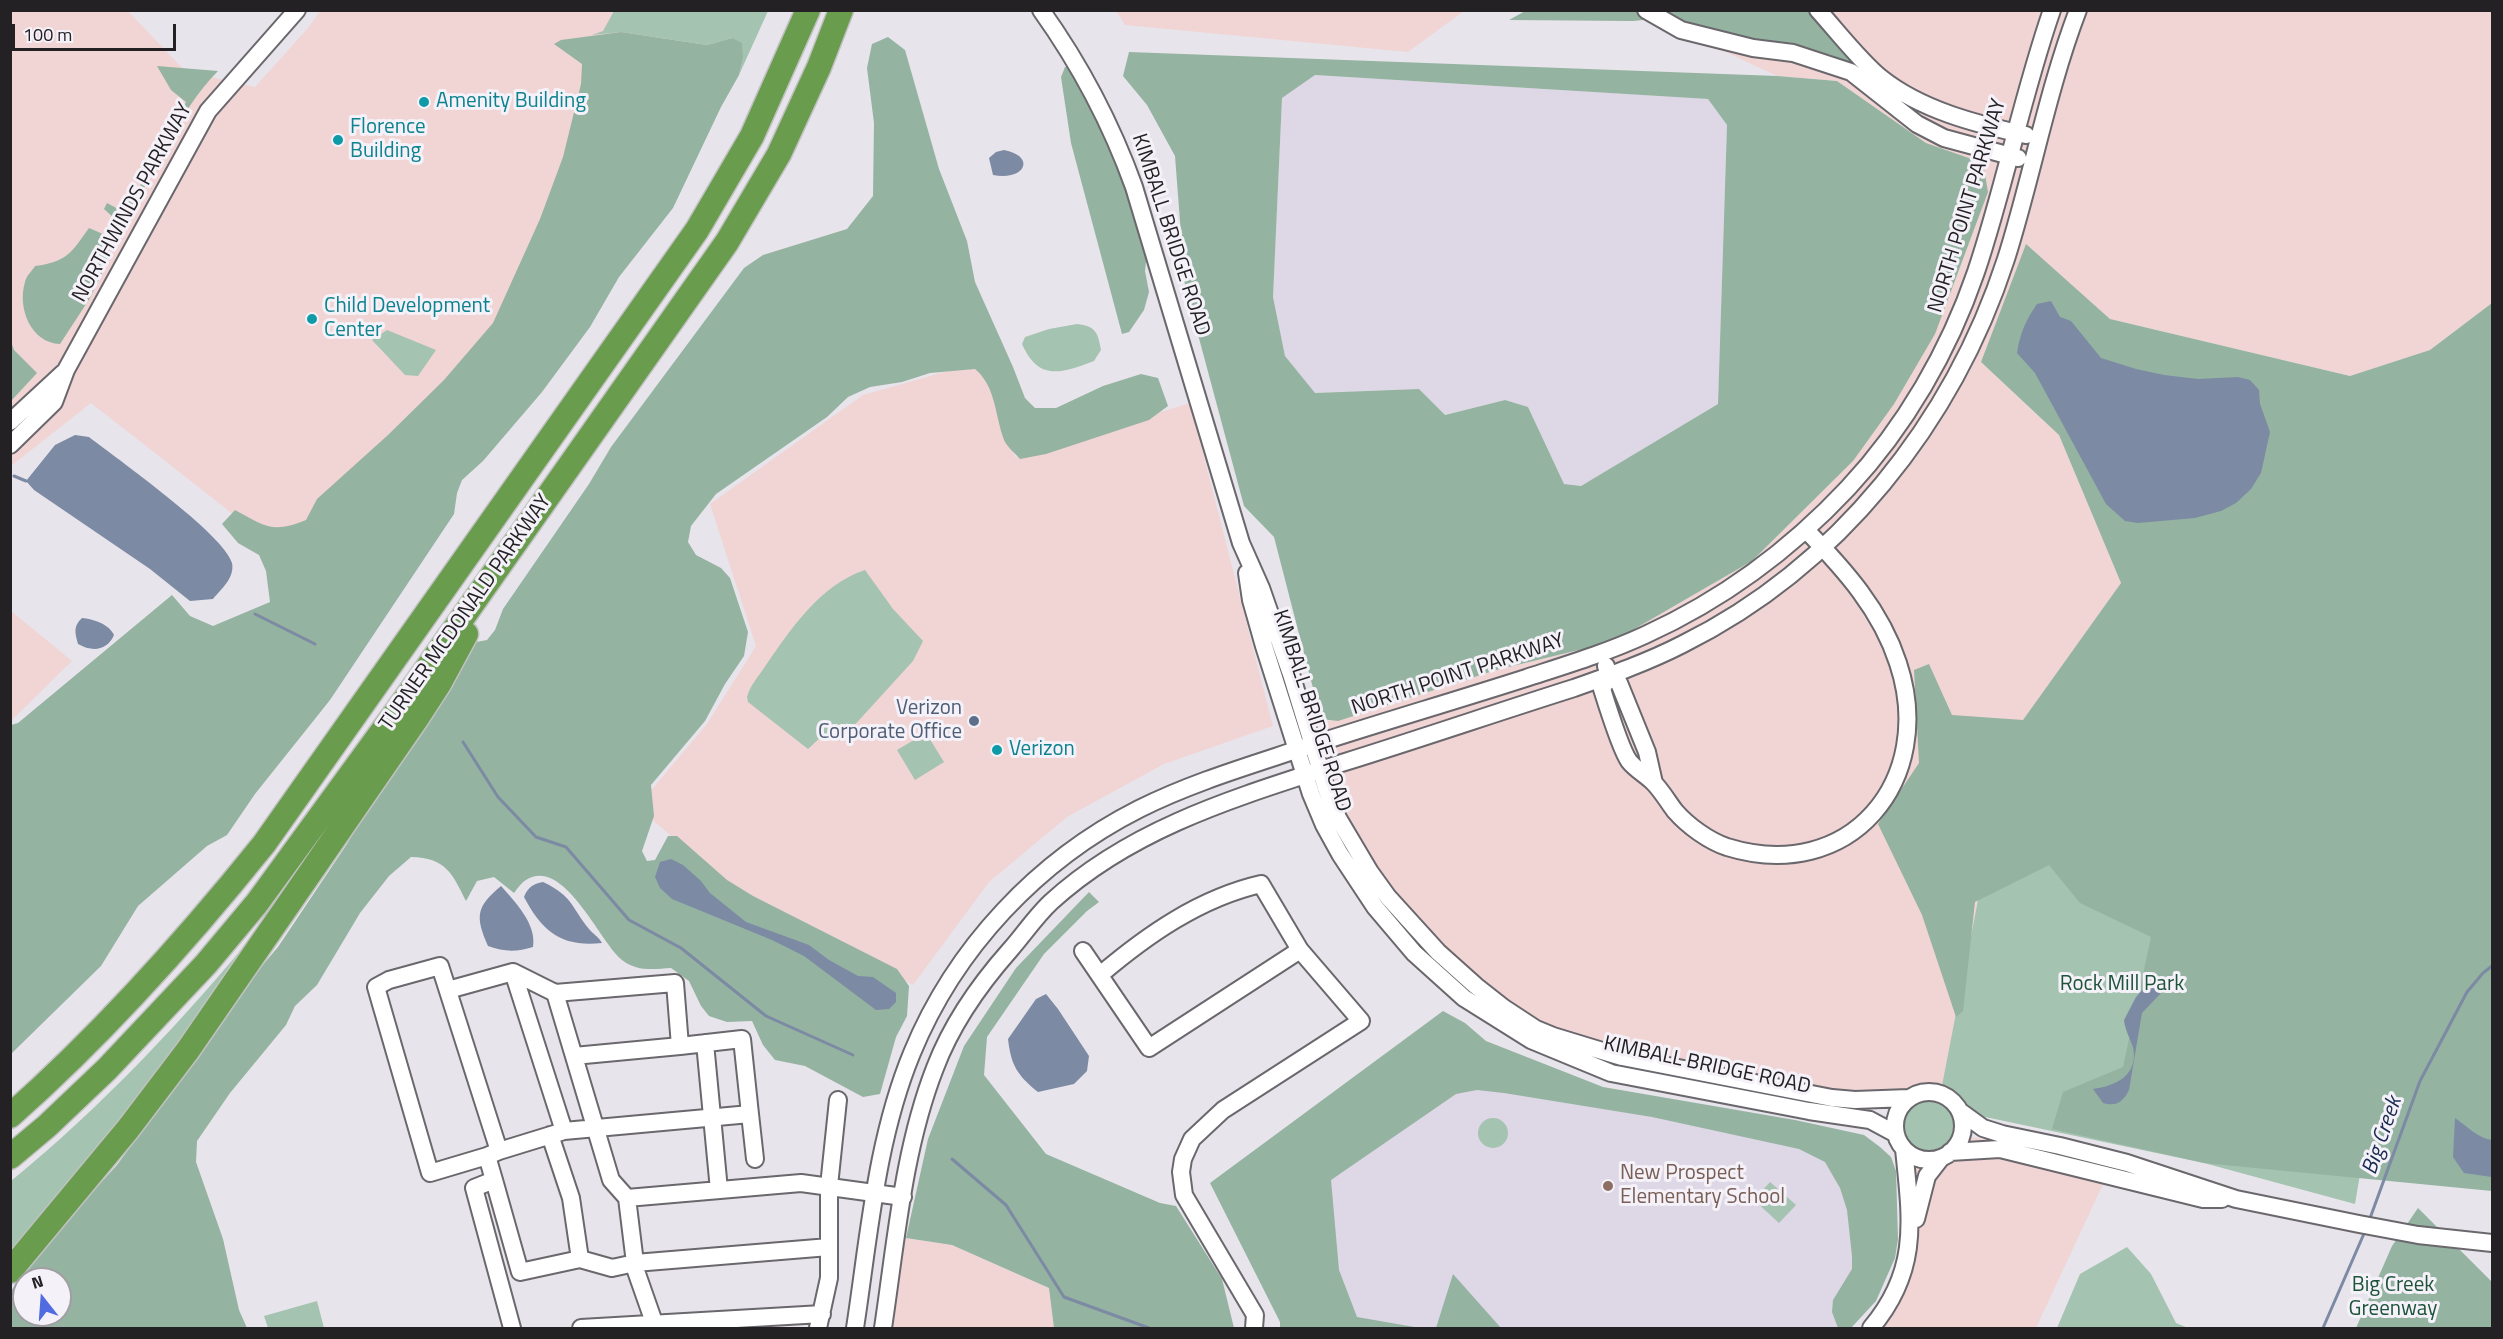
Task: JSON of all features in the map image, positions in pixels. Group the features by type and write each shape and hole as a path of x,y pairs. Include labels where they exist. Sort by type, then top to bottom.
{"highway":[{"name":"TURNER MCDONALD PARKWAY","path":"10,1116 81,1050 160,969 212,909 277,825 697,230 752,136 808,10"},
{"name":"TURNER MCDONALD PARKWAY","path":"10,1157 70,1105 145,1030 206,964 257,903 397,711 727,242 778,154 819,68 841,10"},
{"path":"10,1271 128,1129 195,1041 439,684 466,635 480,593"}],"street":[{"name":"NORTHWINDS PARKWAY","path":"10,444 54,402 66,370 208,111 297,10"},
{"name":"KIMBALL BRIDGE ROAD","path":"1028,10 1069,53"},
{"name":"KIMBALL BRIDGE ROAD","path":"1041,10 1090,84 1105,113 1134,187 1241,543 1251,600 1305,747 1313,772 1324,825 1375,907 1414,953 1464,999 1531,1040 1611,1073 1809,1111 1870,1120 1900,1142"},
{"path":"1646,10 1682,30 1753,48 1793,53 1851,72 1917,124 1944,138 2009,157 2033,160"},
{"path":"1818,10 1881,78 1915,101 2015,133 2038,138"},
{"name":"NORTH POINT PARKWAY","path":"855,1329 880,1160 893,1105 920,1035 960,965 994,922 1030,884 1065,855 1136,810 1185,788 1305,747 1602,653 1665,626 1709,602 1761,567 1806,530 1868,466 1900,423 1941,354 1976,273 2052,10"},
{"path":"884,1329 903,1197 917,1121 945,1045 984,980 1048,905 1102,862 1139,839 1220,804 1610,676 1684,644 1732,616 1781,582 1823,547 1871,498 1907,454 1949,390 1967,357 2006,258 2038,138 2078,10"},
{"name":"NORTHWINDS PARKWAY","path":"10,422 66,370"},
{"path":"1602,653 1610,676 1619,683 1647,752 1654,783 1677,813 1703,834 1726,846 1788,854 1831,844 1850,834 1882,806 1899,772 1907,720 1904,685 1898,662 1874,611 1855,583 1806,530"},
{"name":"KIMBALL BRIDGE ROAD","path":"1313,772 1370,872 1407,920 1476,986 1536,1029 1622,1057 1832,1098 1856,1100 1909,1098"},
{"path":"1030,884 1048,905"},
{"path":"1100,975 1133,946 1203,904 1238,890 1261,884 1300,950 1361,1021 1223,1110 1192,1139 1183,1159 1181,1172 1184,1195 1255,1315 1254,1329"},
{"path":"1083,951 1149,1048 1300,950"},
{"path":"520,1272 494,1180 493,1153 440,966 389,980 376,987 430,1173 493,1153 557,1133 750,1114"},
{"path":"448,990 513,972 555,993 675,983 680,1046"},
{"path":"513,972 557,1133 571,1198 580,1259"},
{"path":"555,993 611,1180 627,1198 634,1263 655,1327"},
{"path":"574,1056 742,1040 754,1159"},
{"path":"705,1043 719,1190"},
{"path":"1911,1232 1900,1142 1894,1123 1897,1112 1909,1098 1923,1092 1935,1092 1950,1098 1961,1112 1983,1128 2127,1163 2236,1199 2314,1216 2418,1234 2493,1243"},
{"path":"581,1329 820,1321 829,1278 829,1186 838,1100"},
{"path":"1871,1329 1899,1284 1909,1253 1911,1232 1927,1176 1958,1144 1963,1134 1961,1112"},
{"path":"1900,1142 1918,1158 1929,1160 1946,1155 2000,1149 2203,1198 2236,1199"},
{"path":"494,1180 474,1188 512,1329"},
{"path":"627,1198 801,1183 903,1197"},
{"path":"499,1281 520,1272 580,1259 612,1268 634,1263 829,1247"}],"shaded area":[{"path":"11,11 128,11 185,71 255,87 308,28 320,11 652,11 535,295 289,558 91,403 11,466"},
{"path":"1116,11 1464,11 1408,52 1125,25"},
{"path":"1638,11 2492,11 2492,303 2430,350 2350,376 2110,319 2026,245 1981,362 2059,435 2121,583 2023,720 1933,1131 2040,1148 2111,1167 2036,1328 1863,1328 1903,1275 1907,1117 1905,1104 1869,1094 1637,1066 1577,1062 1501,1011 1381,913 1329,763 1321,719 1329,721 1496,670 1612,642 1752,561 1853,461 1982,163 1926,143 1837,81 1777,76"},
{"path":"1315,75 1708,99 1727,125 1718,404 1581,486 1564,484 1528,407 1505,400 1444,415 1419,389 1314,393 1285,356 1273,297 1282,98"},
{"path":"987,360 1015,457 1190,403 1273,726 1164,764 1067,817 989,882 913,985 731,886 637,807 707,724 756,646 710,504 863,395"},
{"path":"11,611 72,661 11,721"},
{"name":"New Prospect Elementary School","path":"1467,1078 1874,1151 1894,1207 1841,1328 1344,1328 1328,1165"},
{"path":"906,1238 952,1245 1049,1288 1054,1328 888,1328"}],"green space":[{"path":"1527,10 1638,10 1643,15 1643,20 1509,20"},
{"path":"614,11 768,11 739,75 743,59 732,38 707,45 621,32 592,35 603,31"},
{"path":"1663,11 1809,11 1860,69 1831,55 1756,40 1673,18"},
{"path":"621,32 707,45 732,38 742,43 743,59 739,75 721,107 673,208 619,277 590,327 542,392 483,461 462,480 457,493 454,514 330,700 255,794 227,835 207,846 138,906 101,966 11,1054 11,725 18,723 172,595 190,616 213,626 270,602 266,571 259,555 238,543 222,524 235,510 269,526 285,527 306,520 317,499 388,435 444,380 493,323 540,219 563,157 581,84 582,64 554,44 561,40"},
{"path":"888,37 905,50 939,169 967,241 975,282 1025,398 1035,408 1056,408 1103,386 1141,374 1158,378 1168,406 1149,420 1046,454 1020,459 1004,440 991,393 982,376 975,369 930,373 902,382 870,387 848,397 827,417 716,494 691,526 688,542 696,555 721,568 730,578 748,632 744,656 725,684 705,721 651,785 654,816 642,851 647,861 655,860 668,836 677,836 727,880 753,896 897,969 909,986 907,1016 896,1037 880,1094 863,1097 805,1066 775,1060 763,1045 752,1021 727,1022 709,1016 701,1006 689,981 671,968 646,969 628,964 613,951 567,890 554,880 540,876 526,880 514,893 494,877 477,881 466,901 452,875 440,864 432,860 411,857 389,876 360,913 317,985 295,1006 286,1025 230,1093 197,1141 196,1162 223,1239 239,1310 247,1328 11,1328 10,1292 12,1289 12,1327 72,1327 72,1267 30,1267 73,1213 117,1165 207,1042 238,994 278,947 347,844 393,762 459,661 476,642 487,640 495,630 503,609 589,484 611,447 744,268 763,255 847,229 873,196 874,123 867,68 872,44"},
{"path":"1129,52 1777,76 1837,81 1926,143 1983,163 1988,192 1935,334 1894,404 1853,461 1752,561 1612,642 1496,670 1338,721 1321,719 1274,537 1244,506 1185,286 1175,156 1147,105 1123,76","holes":["1315,75 1708,99 1727,125 1718,404 1581,486 1564,484 1528,407 1505,400 1445,415 1419,389 1315,393 1285,356 1273,297 1282,98"]},
{"path":"157,66 218,71 191,104 179,123 128,219 114,218 104,209 107,203 120,210 135,195 186,102 171,90"},
{"path":"1065,67 1072,67 1123,167 1147,253 1145,271 1149,292 1144,310 1129,332 1122,334 1071,143 1061,77"},
{"path":"89,228 112,238 106,265 90,298 60,344 50,342 41,338 34,331 25,313 23,292 26,280 35,266 55,262 68,255"},
{"path":"2026,244 2110,319 2350,376 2430,350 2492,303 2492,1191 2204,1163 2052,1129 2063,1092 2123,1067 2151,937 2080,903 2049,865 1975,902 1963,1011 1956,1017 1922,915 1878,824 1919,763 1914,670 1929,664 1952,715 2023,720 2121,583 2059,435 1981,362"},
{"path":"1077,324 1095,331 1099,339 1101,350 1094,361 1072,369 1052,371 1036,364 1022,344 1025,337 1049,329"},
{"path":"387,330 436,350 418,376 405,375 372,340"},
{"path":"10,339 14,350 37,373 11,401"},
{"path":"865,570 893,609 923,641 913,661 840,741 834,736 830,739 824,734 808,749 748,702 748,693 808,609 834,586"},
{"path":"926,733 944,762 915,780 897,750"},
{"name":"Rock Mill Park","path":"1994,775 2373,1097 2355,1204 2204,1163 1952,1110 1959,1126 1958,1138 1951,1146 1940,1151 1927,1151 1915,1147 1905,1139 1899,1127 1904,1110 1920,1101 1939,1101 1985,864"},
{"path":"1089,892 1099,902 1044,954 987,1037 984,1075 1046,1154 1160,1203 1176,1206 1222,1279 1234,1328 1054,1328 1049,1288 952,1245 906,1238 928,1139 964,1046 1016,968"},
{"path":"262,925 206,1013 11,1260 11,1181 111,1091 204,993"},
{"path":"1443,1011 1465,1023 1486,1041 1603,1087 1795,1120 1864,1135 1891,1157 1896,1171 1898,1239 1895,1258 1876,1301 1851,1328 1838,1328 1832,1312 1833,1300 1852,1269 1852,1256 1847,1210 1840,1188 1825,1162 1799,1149 1652,1117 1477,1090 1456,1094 1331,1180 1339,1270 1357,1317 1420,1328 1280,1328 1280,1322 1210,1183"},
{"path":"1493,1118 1499,1119 1507,1127 1507,1139 1499,1147 1493,1148 1487,1147 1479,1139 1478,1133 1479,1127 1487,1119"},
{"path":"1770,1182 1796,1205 1779,1223 1754,1200"},
{"name":"Big Creek Greenway","path":"2418,1208 2492,1282 2492,1328 2356,1328 2392,1246"},
{"path":"2127,1247 2151,1274 2176,1323 2188,1328 2057,1328 2080,1274"},
{"path":"1453,1274 1501,1328 1436,1328"},
{"path":"317,1301 324,1328 268,1328 264,1316"}],"water":[{"path":"1004,150 1020,157 1023,167 1013,174 993,175 989,158 996,152"},
{"path":"2051,301 2060,317 2071,321 2101,358 2164,375 2198,379 2238,377 2250,380 2259,390 2260,404 2270,432 2261,473 2251,489 2236,503 2221,511 2195,518 2138,523 2125,521 2106,504 2035,373 2017,353 2022,333 2033,310 2037,304"},
{"path":"75,435 89,437 144,479 191,516 225,550 232,563 231,574 227,583 213,599 190,601 150,569 34,490 26,481 55,445"},
{"path":"82,618 105,625 114,635 111,640 103,647 94,649 78,644 76,630"},
{"path":"671,859 683,865 701,881 710,893 746,922 809,945 829,960 858,976 873,977 896,993 896,1002 889,1009 876,1010 804,956 772,940 672,899 660,888 655,877 660,862"},
{"path":"543,882 566,897 602,943 576,943 555,935 546,928 524,897 531,886"},
{"path":"501,886 528,922 532,930 533,947 510,951 488,946 481,927 480,913 482,906"},
{"path":"2147,985 2161,987 2161,993 2142,1013 2129,1090 2119,1102 2103,1103 2093,1089 2117,1082 2129,1072 2133,1065 2133,1047 2124,1020 2136,997"},
{"path":"1046,994 1089,1056 1087,1071 1074,1084 1038,1092 1016,1069 1008,1039 1036,999"},
{"path":"2455,1118 2478,1135 2492,1140 2492,1177 2464,1173 2453,1157"}],"waterway":[{"path":"14,476 26,481"},
{"path":"255,614 315,644"},
{"path":"463,742 498,797 536,837 566,847 629,920 681,948 766,1016 853,1055"},
{"name":"Big Creek","path":"2369,1221 2420,1081 2467,992 2492,966"},
{"path":"952,1159 1006,1205 1064,1297 1149,1328"},
{"name":"Big Creek","path":"2323,1328 2366,1229"}],"place":[{"name":"Amenity Building","path":"424,102"},
{"name":"Florence Building","path":"338,140"},
{"name":"Child Development Center","path":"312,319"},
{"name":"Verizon Corporate Office","path":"974,721"},
{"name":"Verizon","path":"997,750"},
{"name":"New Prospect Elementary School","path":"1608,1186"}]}
